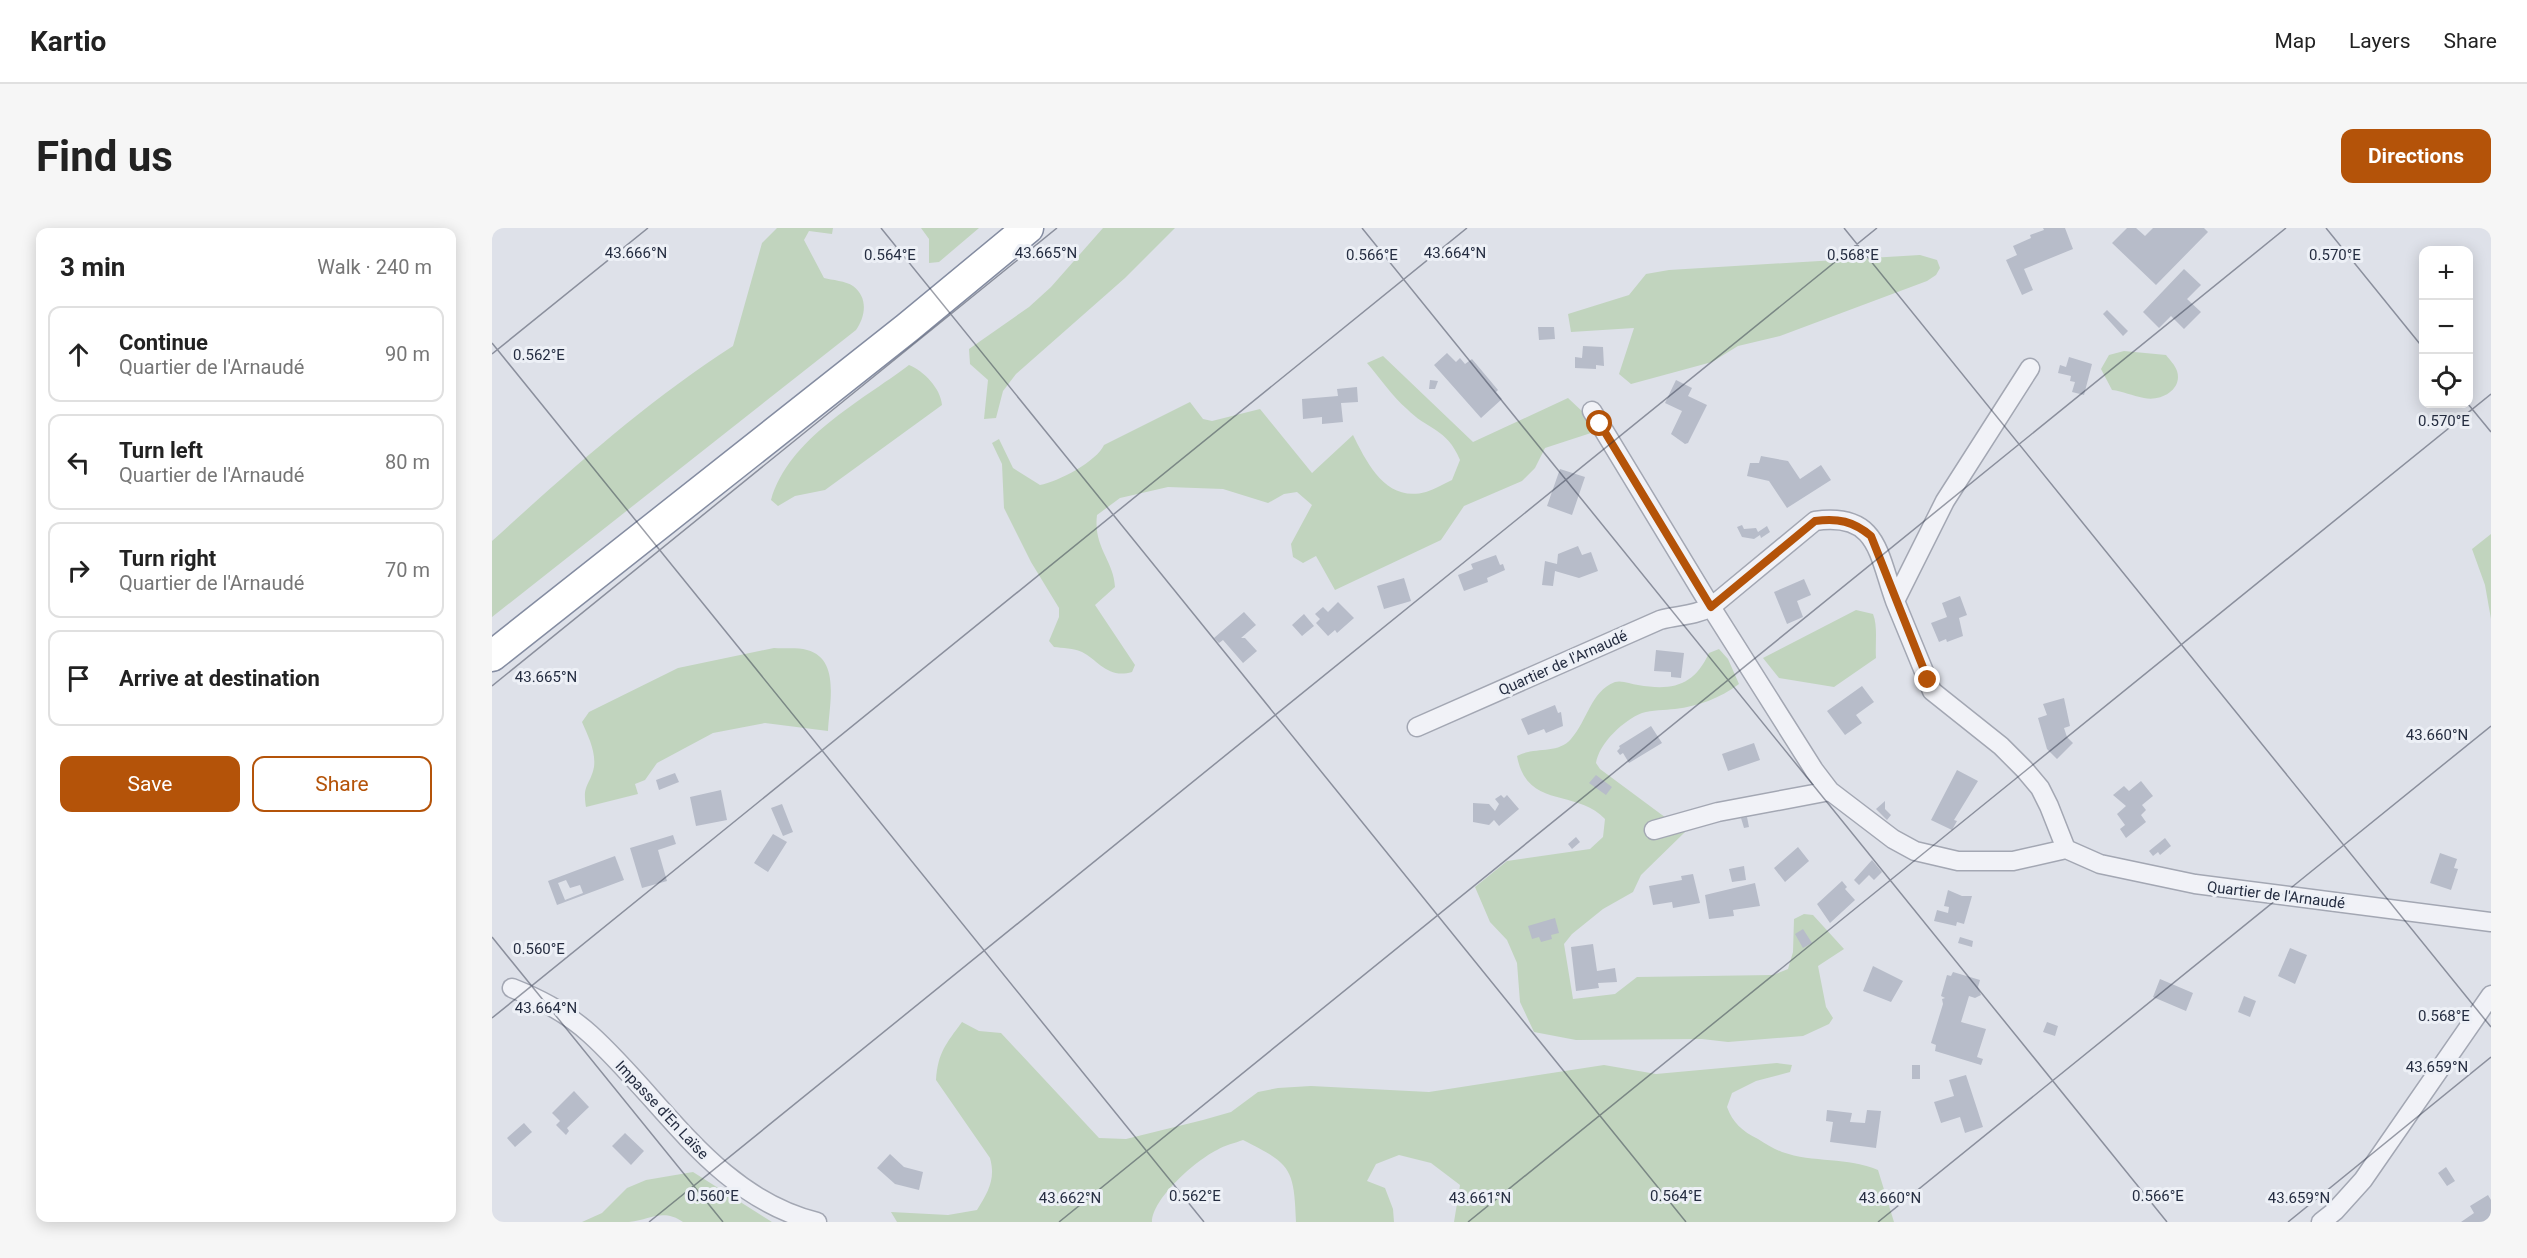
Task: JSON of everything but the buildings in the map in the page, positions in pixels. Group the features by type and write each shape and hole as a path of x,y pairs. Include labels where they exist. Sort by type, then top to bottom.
{"highway":[{"path":"492,656 907,328 1028,228"}],"street":[{"path":"1896,602 1945,501 2030,368"},
{"path":"1592,411 1711,607 1830,791 1893,839 1915,851 1958,861 1988,862 2039,857 2066,849"},
{"name":"Quartier de l'Arnaudé","path":"1417,727 1660,620 1679,614 1696,615 1711,607 1815,521 1835,519 1857,524 1871,536 1932,691 2001,746 2024,769 2040,788 2066,849 2100,864 2195,884 2491,922"},
{"path":"1654,830 1718,812 1830,791"},
{"name":"Impasse d'En Laïse","path":"512,987 560,1011 589,1033 728,1179 774,1207 817,1222"},
{"path":"2321,1222 2335,1211 2363,1180 2491,995"}],"green space":[{"path":"777,228 833,228 832,234 809,231 804,240 824,278 850,284 861,296 864,308 862,319 856,330 492,617 492,541 639,414 669,390 733,346 762,243"},
{"path":"921,228 979,228 939,262 929,263 929,239"},
{"path":"1103,228 1175,228 1125,278 1016,374 1003,391 996,418 984,419 988,380 970,364 969,349 1029,307 1051,287"},
{"path":"1920,255 1937,260 1940,268 1936,275 1927,281 1780,336 1738,346 1712,362 1631,384 1619,374 1634,328 1571,332 1568,314 1629,295 1646,274 1669,270"},
{"path":"2124,351 2166,355 2177,371 2177,384 2169,393 2150,399 2112,390 2101,369 2109,355"},
{"path":"1383,356 1473,442 1568,398 1585,414 1594,432 1545,448 1535,468 1522,481 1464,506 1441,540 1335,590 1316,556 1303,563 1293,557 1291,544 1312,505 1297,492 1284,494 1268,503 1223,489 1168,487 1120,498 1097,515 1098,536 1114,578 1115,587 1095,605 1135,665 1132,672 1116,673 1104,668 1082,652 1054,647 1049,641 1059,617 1059,608 1031,562 1004,508 1002,464 992,443 999,439 1013,468 1040,485 1057,480 1076,470 1094,458 1104,445 1190,402 1203,419 1212,421 1260,409 1312,473 1353,435 1372,468 1389,486 1400,492 1412,494 1426,492 1452,480 1460,460 1449,441 1414,416 1391,393 1367,363"},
{"path":"909,365 931,381 939,393 942,405 825,490 795,496 778,506 771,500 780,478 793,458 810,440 828,423"},
{"path":"2491,534 2491,619 2485,585 2472,549"},
{"path":"1856,610 1873,614 1876,630 1876,658 1834,687 1779,678 1763,658"},
{"path":"774,648 807,650 818,655 825,663 831,684 828,731 765,723 713,733 657,763 645,780 635,784 638,794 586,807 586,789 594,767 594,755 582,722 589,712 678,668"},
{"path":"1719,649 1728,659 1739,684 1701,703 1635,716 1613,733 1598,755 1596,763 1600,769 1685,832 1641,875 1633,892 1603,909 1572,934 1564,944 1573,999 1615,994 1637,977 1773,975 1788,969 1793,952 1794,919 1804,914 1813,915 1844,949 1818,966 1826,1007 1833,1018 1829,1024 1803,1036 1728,1042 1702,1039 1576,1040 1534,1032 1520,1002 1517,963 1507,940 1490,922 1475,887 1507,861 1590,849 1603,837 1605,819 1593,810 1542,791 1531,784 1522,773 1517,756 1531,751 1553,749 1565,744 1577,732 1600,692 1615,682 1650,687 1681,684 1696,673 1709,653"},
{"path":"962,1022 979,1031 1001,1033 1099,1138 1126,1139 1203,1120 1231,1112 1258,1092 1278,1088 1311,1086 1429,1092 1604,1065 1656,1074 1777,1063 1792,1065 1790,1072 1756,1081 1732,1093 1727,1107 1732,1118 1747,1133 1782,1152 1806,1158 1855,1163 1878,1170 1894,1222 1454,1222 1460,1185 1431,1163 1399,1155 1376,1164 1367,1181 1385,1188 1393,1209 1394,1222 1296,1222 1294,1190 1287,1170 1271,1155 1243,1140 1220,1148 1187,1171 1159,1202 1152,1222 897,1222 891,1212 948,1215 977,1210 990,1185 992,1166 990,1158 936,1080 944,1049"},
{"path":"693,1172 772,1222 683,1222 662,1215 629,1222 582,1222 602,1213 627,1188 646,1180"}],"route":[{"path":"1600,424 1711,607 1815,521 1835,519 1857,524 1871,536 1928,680"}]}
